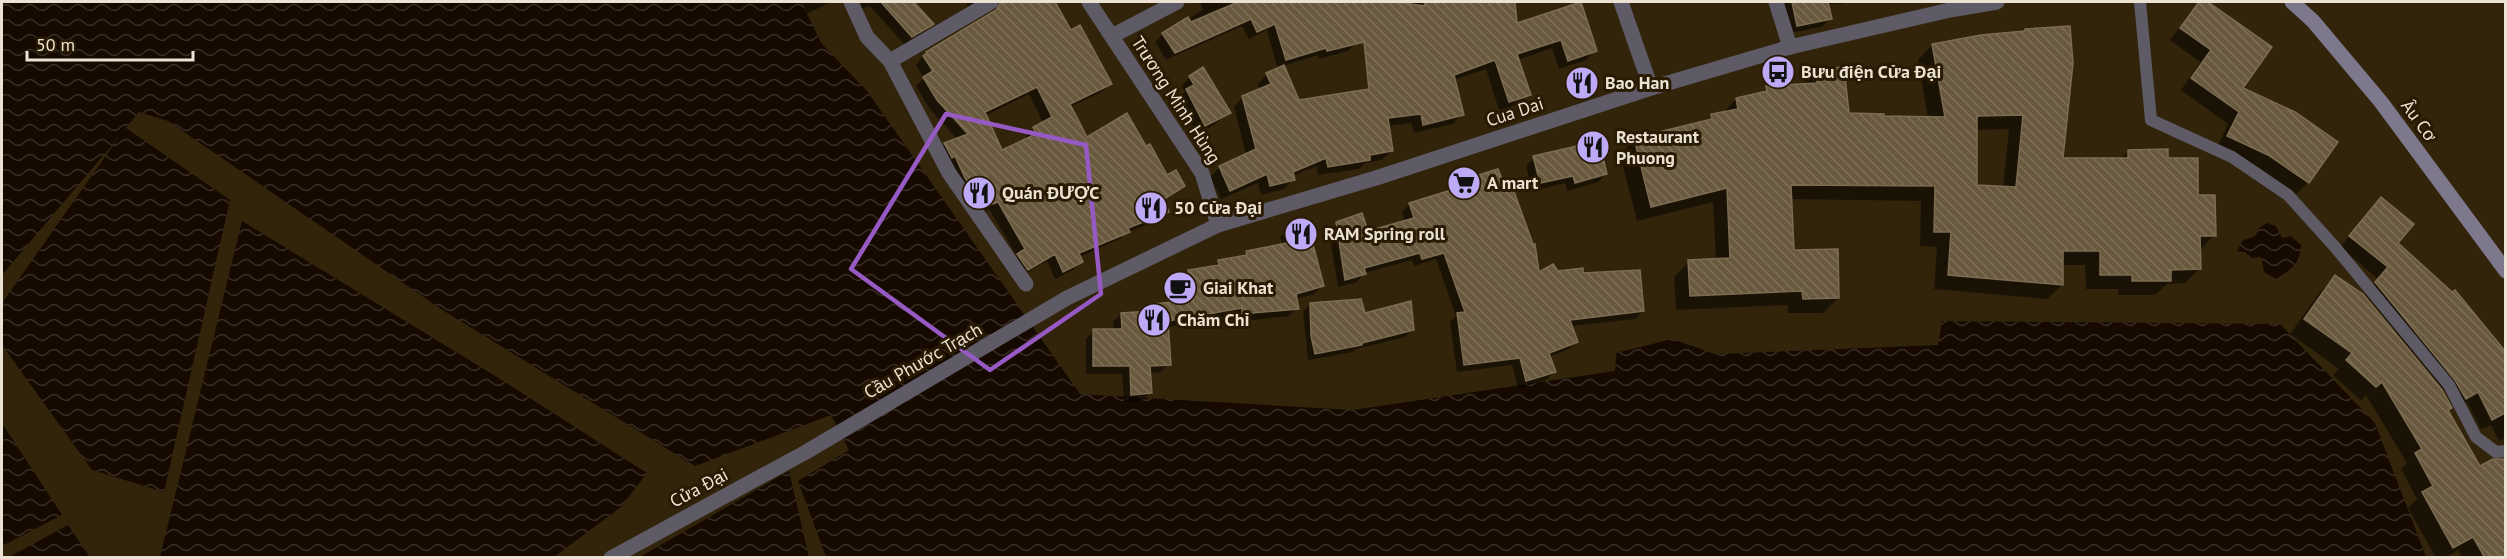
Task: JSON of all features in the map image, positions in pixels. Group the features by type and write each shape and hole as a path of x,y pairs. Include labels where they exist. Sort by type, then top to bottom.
{"main road":[{"name":"Âu Cơ","path":"2292,2 2313,21 2380,102 2505,271"}],"street":[{"path":"851,2 867,37 890,61 949,173 1026,284"},
{"path":"890,61 991,2"},
{"name":"Trương Minh Hùng","path":"1089,2 1202,173 1218,225"},
{"path":"1112,36 1177,2"},
{"path":"1621,2 1651,88"},
{"path":"1776,2 1790,47"},
{"name":"Cua Dai","path":"1060,303 1218,225 1376,178 1651,88 1790,47 1950,10 1997,2"},
{"name":"Cầu Phước Trạch","path":"806,452 1060,303"},
{"name":"Cửa Đại","path":"611,558 806,452"}],"lane":[{"path":"2140,2 2151,120 2232,157 2288,195 2342,255 2449,385 2476,437 2496,452 2505,451"}],"highlighted area":[{"path":"946,114 1086,145 1101,294 990,370 851,269"}],"water":[{"path":"2,2 801,2 822,44 867,91 1080,394 1353,410 1615,371 1616,353 1672,339 1715,354 1938,345 1942,321 2280,324 2375,423 2426,557 826,557 798,481 849,450 831,415 695,466 441,309 168,121 139,112 126,128 230,200 164,492 92,470 2,345 2,303 119,137 2,275"},
{"path":"242,221 497,377 647,473 621,507 554,557 160,557"},
{"path":"2267,223 2276,226 2282,238 2291,236 2301,245 2297,261 2287,272 2276,279 2264,272 2261,257 2252,258 2245,252 2237,251 2242,241 2255,236 2259,228"},
{"path":"2,423 62,515 2,546"},
{"path":"789,471 809,557 640,557"},
{"path":"68,525 90,557 9,557"}],"building":[{"path":"881,2 914,2 934,24 912,37"},
{"path":"1001,2 1055,2 1071,30 1080,25 1112,84 1070,104 1087,137 1127,113 1146,146 1150,144 1167,175 1176,170 1185,186 1164,199 1169,212 1128,228 1130,232 1079,253 1083,262 1063,272 1055,254 1028,270 1017,254 1025,249 998,202 984,207 965,178 955,156 952,158 944,143 968,134 937,100 923,77 933,71 923,56 926,52 996,10","holes":["1037,87 1052,117 1033,127 1036,134 1002,150 985,112"]},
{"path":"1238,2 1397,2 1425,6 1424,2 1515,2 1517,23 1581,2 1597,51 1568,61 1561,40 1517,54 1531,95 1509,102 1495,60 1454,75 1464,115 1423,125 1421,114 1388,118 1393,151 1370,155 1370,160 1328,167 1326,158 1293,172 1295,180 1270,186 1267,174 1230,191 1219,166 1256,149 1242,96 1271,84 1266,73 1284,65 1299,100 1369,89 1364,42 1327,51 1326,48 1286,60 1275,24 1257,32 1251,19 1175,53 1162,33 1188,17 1191,22"},
{"path":"1792,2 1828,2 1832,19 1797,26"},
{"path":"2199,2 2208,2 2272,47 2243,88 2295,112 2338,142 2309,183 2268,155 2227,136 2239,112 2191,78 2211,50 2180,28"},
{"path":"2070,26 2073,63 2063,158 2128,158 2128,150 2168,149 2168,158 2198,158 2198,195 2215,195 2216,236 2200,236 2201,269 2171,270 2171,281 2132,281 2132,275 2100,275 2100,251 2063,251 2063,285 1948,275 1951,232 1934,232 1935,186 1791,185 1794,250 1838,249 1839,298 1803,299 1802,291 1690,296 1688,260 1730,258 1727,188 1651,207 1634,138 1712,119 1711,114 1738,109 1736,98 1767,91 1766,86 1817,83 1816,69 1844,67 1849,113 1945,117 1932,44 1981,35 2025,31 2025,29","holes":["2023,115 2016,187 1977,185 1977,116"]},
{"path":"1203,67 1231,113 1205,126 1186,89 1194,85 1189,76"},
{"path":"1599,141 1607,174 1575,183 1573,176 1540,183 1533,156"},
{"path":"1498,169 1506,189 1512,186 1533,244 1535,244 1539,272 1553,264 1558,271 1583,268 1583,273 1640,270 1644,311 1570,320 1578,342 1549,353 1556,372 1526,381 1520,358 1464,365 1457,313 1465,312 1444,253 1422,259 1420,253 1364,268 1366,274 1345,280 1336,222 1362,213 1368,231 1414,218 1409,203 1461,187 1459,181"},
{"path":"2381,197 2414,224 2398,243 2452,292 2455,290 2505,351 2505,413 2492,420 2478,392 2466,399 2455,380 2375,282 2388,267 2349,236"},
{"path":"1307,222 1324,286 1296,294 1299,309 1242,314 1242,308 1168,321 1171,365 1150,366 1152,393 1131,395 1130,366 1093,366 1093,329 1122,329 1121,313 1153,311 1153,304 1194,300 1188,270 1219,265 1218,260 1247,255 1246,251 1292,242 1288,228"},
{"path":"2335,275 2363,294 2442,390 2452,408 2448,410 2480,466 2493,459 2505,459 2505,558 2485,558 2473,537 2453,548 2422,492 2433,486 2415,453 2422,449 2382,382 2376,387 2346,360 2352,353 2304,319"},
{"path":"1361,299 1365,313 1411,301 1414,330 1362,343 1362,345 1315,354 1311,336 1310,303"}],"place":[{"name":"Bưu điện Cửa Đại","path":"1778,72"},
{"name":"Bao Han","path":"1582,83"},
{"name":"Restaurant Phuong","path":"1593,147"},
{"name":"A mart","path":"1464,183"},
{"name":"Quán ĐƯỢC","path":"979,193"},
{"name":"50 Cửa Đại","path":"1151,208"},
{"name":"RAM Spring roll","path":"1301,234"},
{"name":"Giai Khat","path":"1180,288"},
{"name":"Chăm Chỉ","path":"1154,320"}]}
